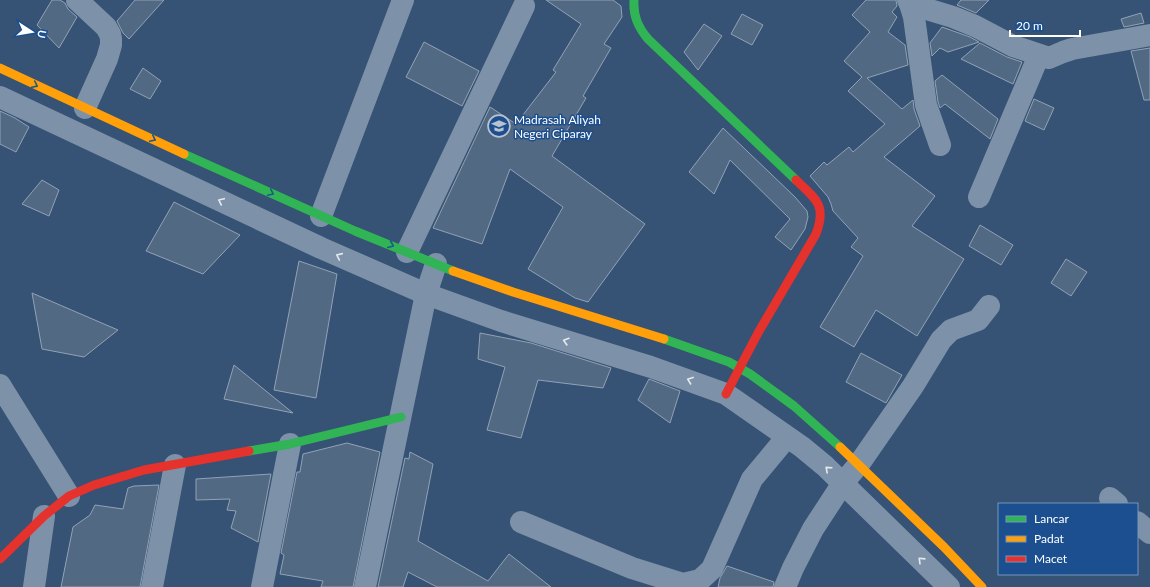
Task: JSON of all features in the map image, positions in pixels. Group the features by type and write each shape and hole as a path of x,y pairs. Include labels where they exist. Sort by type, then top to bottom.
{"street":[{"path":"77,0 106,27 111,39 107,60 85,108"},
{"path":"321,216 403,0"},
{"path":"634,0 634,17 641,31 804,188 817,202 822,213 821,221 816,234 782,290 739,367 726,394"},
{"path":"909,2 953,17 1013,46 1049,58 1072,49 1150,35"},
{"path":"909,2 914,17 926,105 940,145"},
{"path":"407,252 524,6"},
{"path":"979,197 1039,55"},
{"path":"0,68 321,216 436,264 488,284 588,316 636,329 739,367 796,408 859,464 961,563 982,587"},
{"path":"0,97 321,248 426,294 501,321 651,367 726,394 788,437 825,466 949,587"},
{"path":"365,587 426,294 436,264"},
{"path":"785,587 813,529 913,386 941,340 951,330 978,320 989,306"},
{"path":"0,385 69,496"},
{"path":"0,559 44,516 69,496 94,485 144,470 290,444 401,417"},
{"path":"521,522 632,568 683,584 700,580 712,568 752,479 788,437"},
{"path":"262,587 290,444"},
{"path":"152,587 175,465"},
{"path":"34,587 44,516"},
{"path":"1138,523 1150,533"}],"building":[{"path":"52,0 60,0 65,3 68,9 77,17 59,48 37,25"},
{"path":"135,0 164,0 129,39 123,33 117,21"},
{"path":"546,0 613,0 621,6 622,17 604,44 611,48 583,96 586,98 552,156 645,224 588,302 575,298 528,269 563,207 510,169 482,244 433,228 490,107 516,124 556,72 553,70 581,24"},
{"path":"866,0 896,0 897,6 892,12 897,17 888,32 905,45 908,65 867,78 902,109 913,100 914,109 920,126 884,157 935,196 912,226 964,259 917,336 876,310 854,347 820,327 863,256 851,247 858,238 833,211 828,197 810,176 824,162 827,165 849,147 853,152 885,124 848,91 862,77 844,61 870,32 852,15"},
{"path":"961,0 989,0 976,13 957,5"},
{"path":"1141,13 1144,23 1124,27 1121,19"},
{"path":"742,14 763,25 752,45 731,34"},
{"path":"704,24 722,36 698,70 684,52"},
{"path":"942,27 970,37 979,42 948,52 940,48 932,56 930,43"},
{"path":"424,42 479,71 462,106 406,77"},
{"path":"980,43 1007,57 1022,62 1013,84 961,59"},
{"path":"1150,48 1150,100 1144,100 1131,51"},
{"path":"143,68 161,81 150,99 130,89"},
{"path":"942,75 998,119 990,139 945,104 940,108 935,81"},
{"path":"1034,99 1054,108 1044,130 1025,121"},
{"path":"0,111 29,127 16,152 0,144"},
{"path":"723,128 795,197 807,211 808,217 805,229 791,250 775,237 790,219 730,160 714,194 689,172"},
{"path":"42,180 59,190 49,216 22,204"},
{"path":"174,202 240,235 203,274 146,251"},
{"path":"980,225 1013,245 1001,265 969,246"},
{"path":"1066,259 1087,272 1071,296 1051,283"},
{"path":"299,261 337,274 316,398 274,390"},
{"path":"32,293 118,330 84,357 42,349"},
{"path":"480,333 531,343 611,368 603,388 538,380 521,438 487,430 505,367 478,359"},
{"path":"861,353 902,375 886,403 846,382"},
{"path":"234,365 293,413 224,399"},
{"path":"649,379 680,391 670,423 638,400"},
{"path":"347,443 380,452 353,587 321,587 323,581 280,574 284,555 281,553 297,472 300,472 303,454"},
{"path":"410,452 433,464 418,541 488,581 509,554 551,587 437,587 408,572 403,587 378,587 405,458 409,459"},
{"path":"271,474 258,542 231,528 236,511 227,510 230,499 196,500 196,479"},
{"path":"159,485 140,587 61,587 73,527 90,515 95,505 123,509 128,488 134,486"},
{"path":"727,566 774,582 773,587 718,587 720,578"}],"traffic: fast":[{"path":"634,0 634,11 637,21 641,30 648,39 796,180"},
{"path":"184,154 355,231 453,271"},
{"path":"664,339 729,362 750,374 794,406 840,447"},
{"path":"249,451 290,444 401,417"}],"traffic: slow":[{"path":"0,68 184,154"},
{"path":"453,271 513,292 664,339"},
{"path":"840,447 944,547 982,587"}],"traffic: jam":[{"path":"726,394 758,333 816,234 820,216 818,203 796,180"},
{"path":"0,559 44,516 69,496 94,485 144,470 249,451"}],"place":[{"name":"Madrasah Aliyah Negeri Ciparay","path":"499,126"}]}
